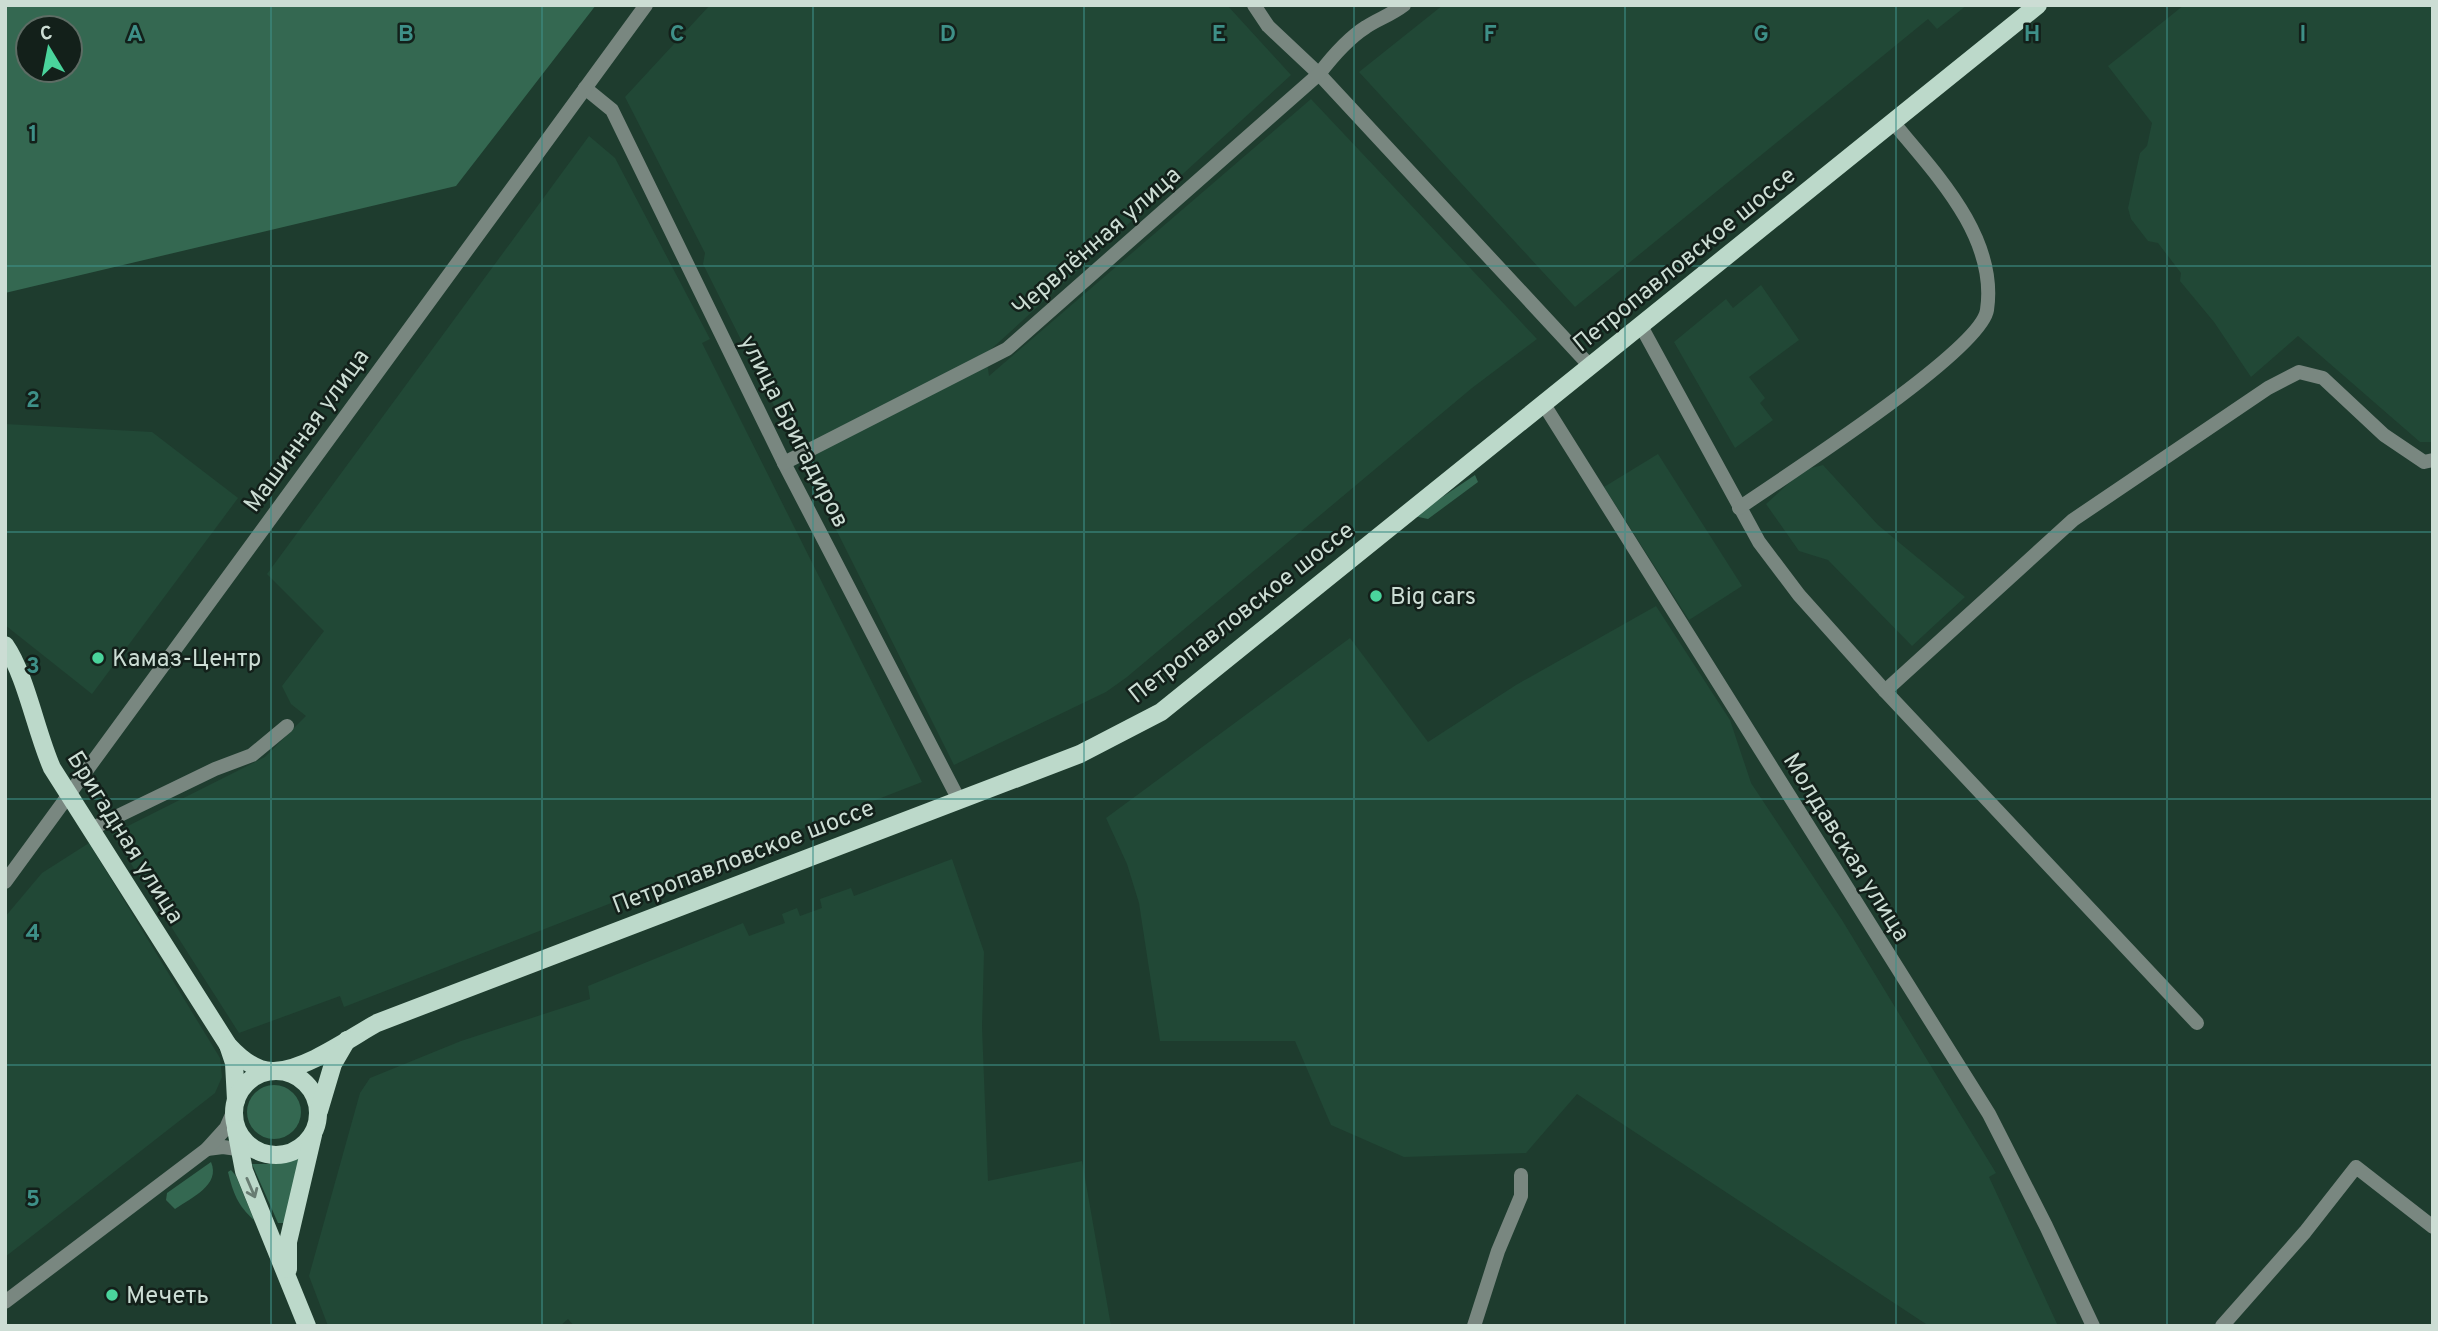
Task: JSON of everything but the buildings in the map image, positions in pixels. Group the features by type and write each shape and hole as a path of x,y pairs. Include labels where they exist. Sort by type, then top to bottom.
{"main road":[{"name":"Петропавловское шоссе","path":"273,1072 297,1066 377,1023 1080,754 1161,712 2038,5"},
{"name":"Бригадная улица","path":"5,645 16,663 42,746 52,768 229,1045"},
{"path":"287,1276 288,1242 323,1090 347,1040"},
{"path":"229,1045 240,1058 256,1067 287,1073 310,1090 316,1123 298,1149 272,1155 259,1152 248,1145 235,1111 246,1084 273,1072"},
{"path":"229,1045 234,1063 238,1150 307,1326"}],"street":[{"name":"Машинная улица","path":"5,882 646,5"},
{"path":"1254,5 1268,26 1319,74 1590,366"},
{"name":"Червлённая улица","path":"784,463 1007,349 1319,74 1333,55 1367,26 1383,20 1404,5"},
{"name":"улица Бригадиров","path":"585,88 612,110 784,463 959,800"},
{"path":"1739,508 1902,397 1971,335 1987,313 1988,287 1981,245 1946,189 1892,121"},
{"path":"1641,326 1739,508 1759,542 1799,595 1885,691 2197,1023"},
{"path":"1885,691 2073,520 2268,388 2299,372 2323,378 2384,435 2424,462 2433,460"},
{"name":"Молдавская улица","path":"1543,403 1989,1114 2093,1326"},
{"path":"91,829 215,769 251,755 287,726"},
{"path":"5,1302 207,1149 226,1128 235,1111"},
{"path":"207,1149 259,1152"},
{"path":"2222,1326 2305,1232 2356,1167 2433,1227"},
{"path":"1474,1326 1498,1251 1521,1196 1521,1175"}],"shaded area":[{"path":"5,5 596,5 456,186 5,293"},
{"path":"710,5 1227,5 1291,75 986,354 989,376 1311,99 1537,339 1472,388 1127,677 1106,692 954,765 703,264 705,253 625,97"},
{"path":"1443,5 1967,5 1937,29 1928,19 1575,307 1359,72"},
{"path":"2184,5 2433,5 2433,442 2420,442 2298,336 2251,377 2214,322 2180,281 2181,273 2158,243 2148,241 2131,219 2128,208 2140,153 2147,146 2152,123 2108,66"},
{"path":"589,136 615,158 710,339 702,343 922,782 344,1007 340,996 239,1033 112,834 265,757 306,716 291,704 282,686 324,631 267,574"},
{"path":"1761,285 1799,340 1749,377 1765,398 1760,403 1773,420 1735,448 1674,342 1726,299 1733,308"},
{"path":"5,424 152,432 238,498 92,694 5,625"},
{"path":"1658,454 1742,586 1689,620 1604,487"},
{"path":"1823,465 1878,525 1965,597 1912,646 1828,560 1799,551 1766,504 1803,470"},
{"path":"1475,475 1478,482 1428,519 1414,516"},
{"path":"1656,606 1730,720 1751,783 1842,920 1996,1173 1989,1177 2058,1326 1929,1326 1577,1094 1526,1153 1404,1157 1331,1125 1295,1041 1160,1041 1139,903 1127,864 1106,818 1350,638 1428,742 1516,685"},
{"path":"89,843 220,1058 222,1077 215,1093 5,1257 5,917 42,873"},
{"path":"952,859 984,952 982,1027 988,1181 1082,1161 1111,1326 574,1326 568,1319 560,1326 328,1326 309,1276 360,1093 370,1078 461,1041 590,999 588,986 743,923 749,936 785,923 782,914 797,908 800,916 822,908 820,899 851,888 854,896"},
{"path":"274,1085 293,1093 301,1112 293,1131 274,1139 255,1131 247,1112 255,1093"},
{"path":"303,1155 285,1223 278,1223 252,1164 276,1164"},
{"path":"211,1162 212,1178 208,1184 175,1209 166,1200 167,1193"},
{"path":"231,1170 254,1220 237,1199 228,1172"}],"place":[{"name":"Big cars","path":"1376,596"},
{"name":"Камаз-Центр","path":"98,658"},
{"name":"Мечеть","path":"112,1295"}]}
